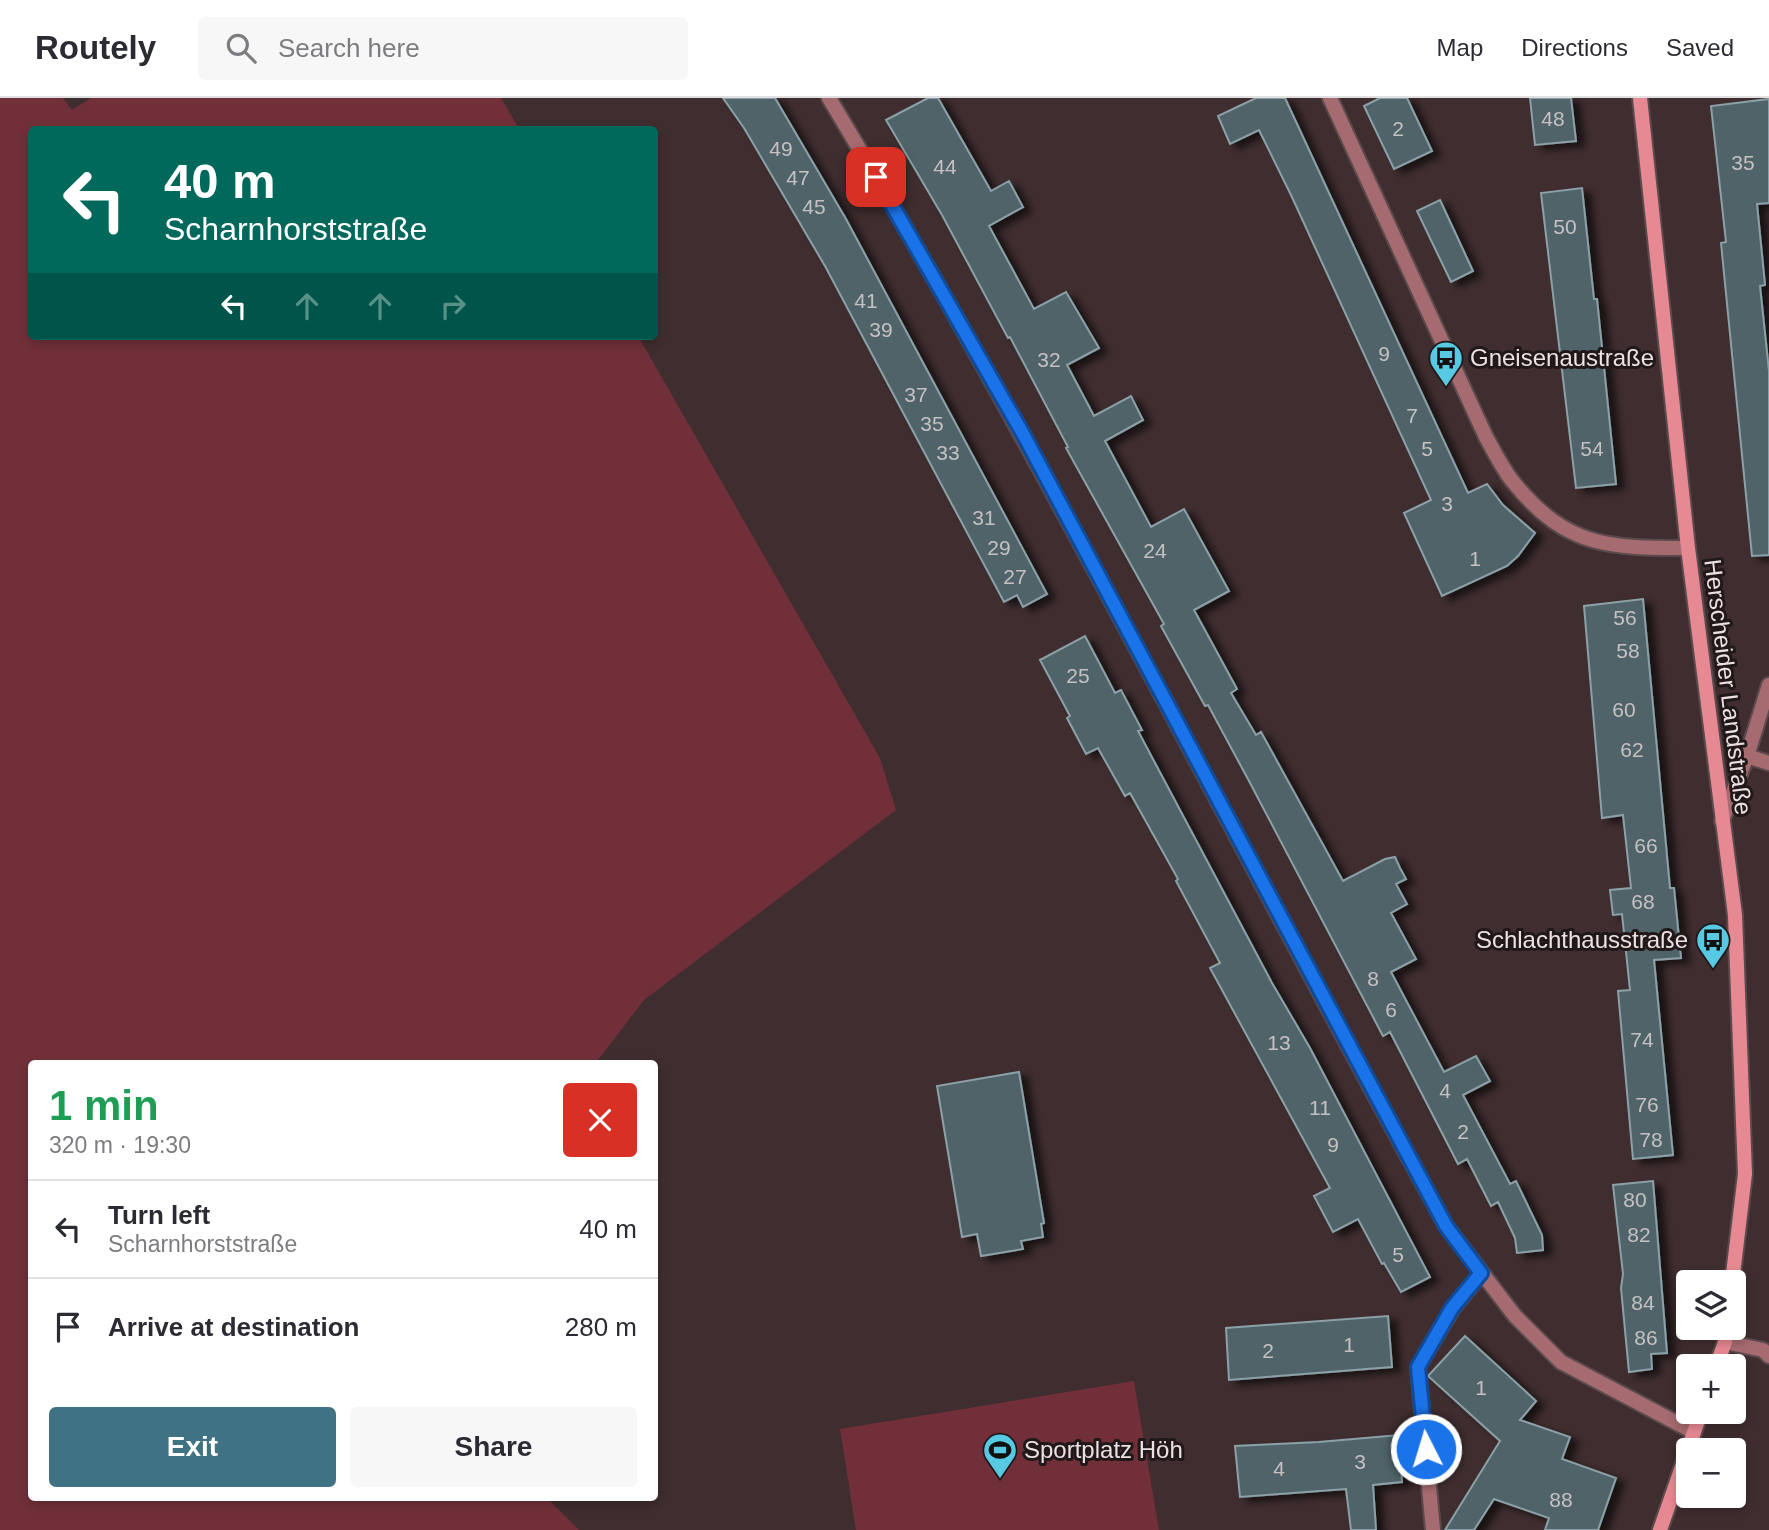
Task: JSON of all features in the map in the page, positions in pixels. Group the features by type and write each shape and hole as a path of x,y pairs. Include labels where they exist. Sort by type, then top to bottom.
{"main road":[{"name":"Herscheider Landstraße","path":"1640,98 1688,548 1735,915 1745,1174 1734,1270"},
{"path":"1660,1530 1697,1424"}],"street":[{"path":"829,98 1022,432 1446,1226 1515,1316 1561,1362 1695,1432"},
{"path":"1330,98 1486,438 1513,482 1550,521 1592,541 1631,548 1688,548"},
{"path":"1722,821 1747,757 1769,685"},
{"path":"1747,757 1769,763"},
{"path":"1433,1530 1418,1367 1452,1308 1481,1273"},
{"path":"1738,1340 1763,1350 1769,1356"}],"shaded area":[{"path":"0,98 63,98 72,110 91,98 501,98 517,126 28,126 28,340 640,340 880,758 896,810 644,1000 598,1060 28,1060 28,1501 550,1501 579,1530 0,1530"},
{"name":"Sportplatz Höh","path":"1134,1381 1159,1530 856,1530 840,1429"}],"building":[{"path":"723,98 775,98 846,219 1047,594 1023,607 1017,595 1004,602 825,266 744,128"},
{"path":"928,98 938,98 991,191 1009,181 1023,207 989,226 1034,309 1066,292 1099,348 1067,365 1094,416 1131,396 1143,420 1105,441 1151,527 1184,509 1229,591 1194,610 1237,689 1231,693 1256,735 1261,732 1343,881 1385,859 1395,857 1406,879 1396,884 1407,904 1391,913 1416,959 1391,972 1444,1072 1476,1056 1490,1081 1463,1095 1510,1184 1516,1181 1542,1235 1543,1250 1517,1253 1515,1238 1498,1202 1491,1206 1467,1159 1458,1164 1390,1032 1383,1036 1249,781 1161,626 1164,624 1066,448 1068,447 1010,337 1008,338 942,215 886,120"},
{"path":"1256,98 1285,98 1468,493 1487,484 1503,505 1535,533 1507,566 1442,596 1404,513 1431,500 1291,195 1259,130 1230,144 1218,116"},
{"path":"1380,98 1407,98 1432,151 1394,169 1364,106"},
{"path":"1530,98 1571,98 1576,141 1535,145"},
{"path":"1769,99 1769,203 1757,204 1765,285 1760,286 1769,371 1769,555 1752,556 1721,243 1726,242 1711,106"},
{"path":"1582,188 1594,299 1597,299 1616,484 1576,488 1541,193"},
{"path":"1440,200 1473,271 1451,282 1417,211"},
{"path":"1643,599 1670,888 1674,888 1681,958 1654,960 1673,1155 1633,1159 1618,991 1630,990 1622,914 1613,915 1610,890 1631,888 1623,815 1602,818 1584,606"},
{"path":"1085,636 1115,693 1121,690 1142,730 1138,731 1272,983 1310,1048 1430,1277 1401,1292 1384,1263 1382,1264 1358,1219 1333,1232 1314,1196 1330,1188 1210,968 1220,963 1176,881 1178,879 1130,793 1125,796 1098,748 1086,754 1067,718 1070,716 1040,660"},
{"path":"1019,1072 1044,1223 1041,1224 1043,1237 1021,1241 1023,1249 981,1256 977,1234 962,1237 937,1086"},
{"path":"1653,1181 1667,1353 1651,1354 1652,1369 1629,1372 1621,1288 1623,1274 1613,1185"},
{"path":"1388,1316 1392,1367 1229,1380 1226,1328"},
{"path":"1465,1336 1536,1401 1520,1420 1570,1437 1562,1459 1616,1478 1598,1530 1545,1530 1549,1518 1494,1499 1474,1530 1445,1530 1500,1441 1428,1376"},
{"path":"1399,1435 1402,1482 1373,1485 1376,1530 1351,1530 1346,1489 1240,1497 1235,1446"}],"place":[{"name":"Gneisenaustraße","path":"1446,388"},
{"name":"Schlachthausstraße","path":"1713,970"},
{"name":"Sportplatz Höh","path":"1000,1480"}],"route":[{"path":"876,177 1022,432 1412,1165 1446,1226 1481,1273 1452,1308 1418,1367 1426,1449"}]}
